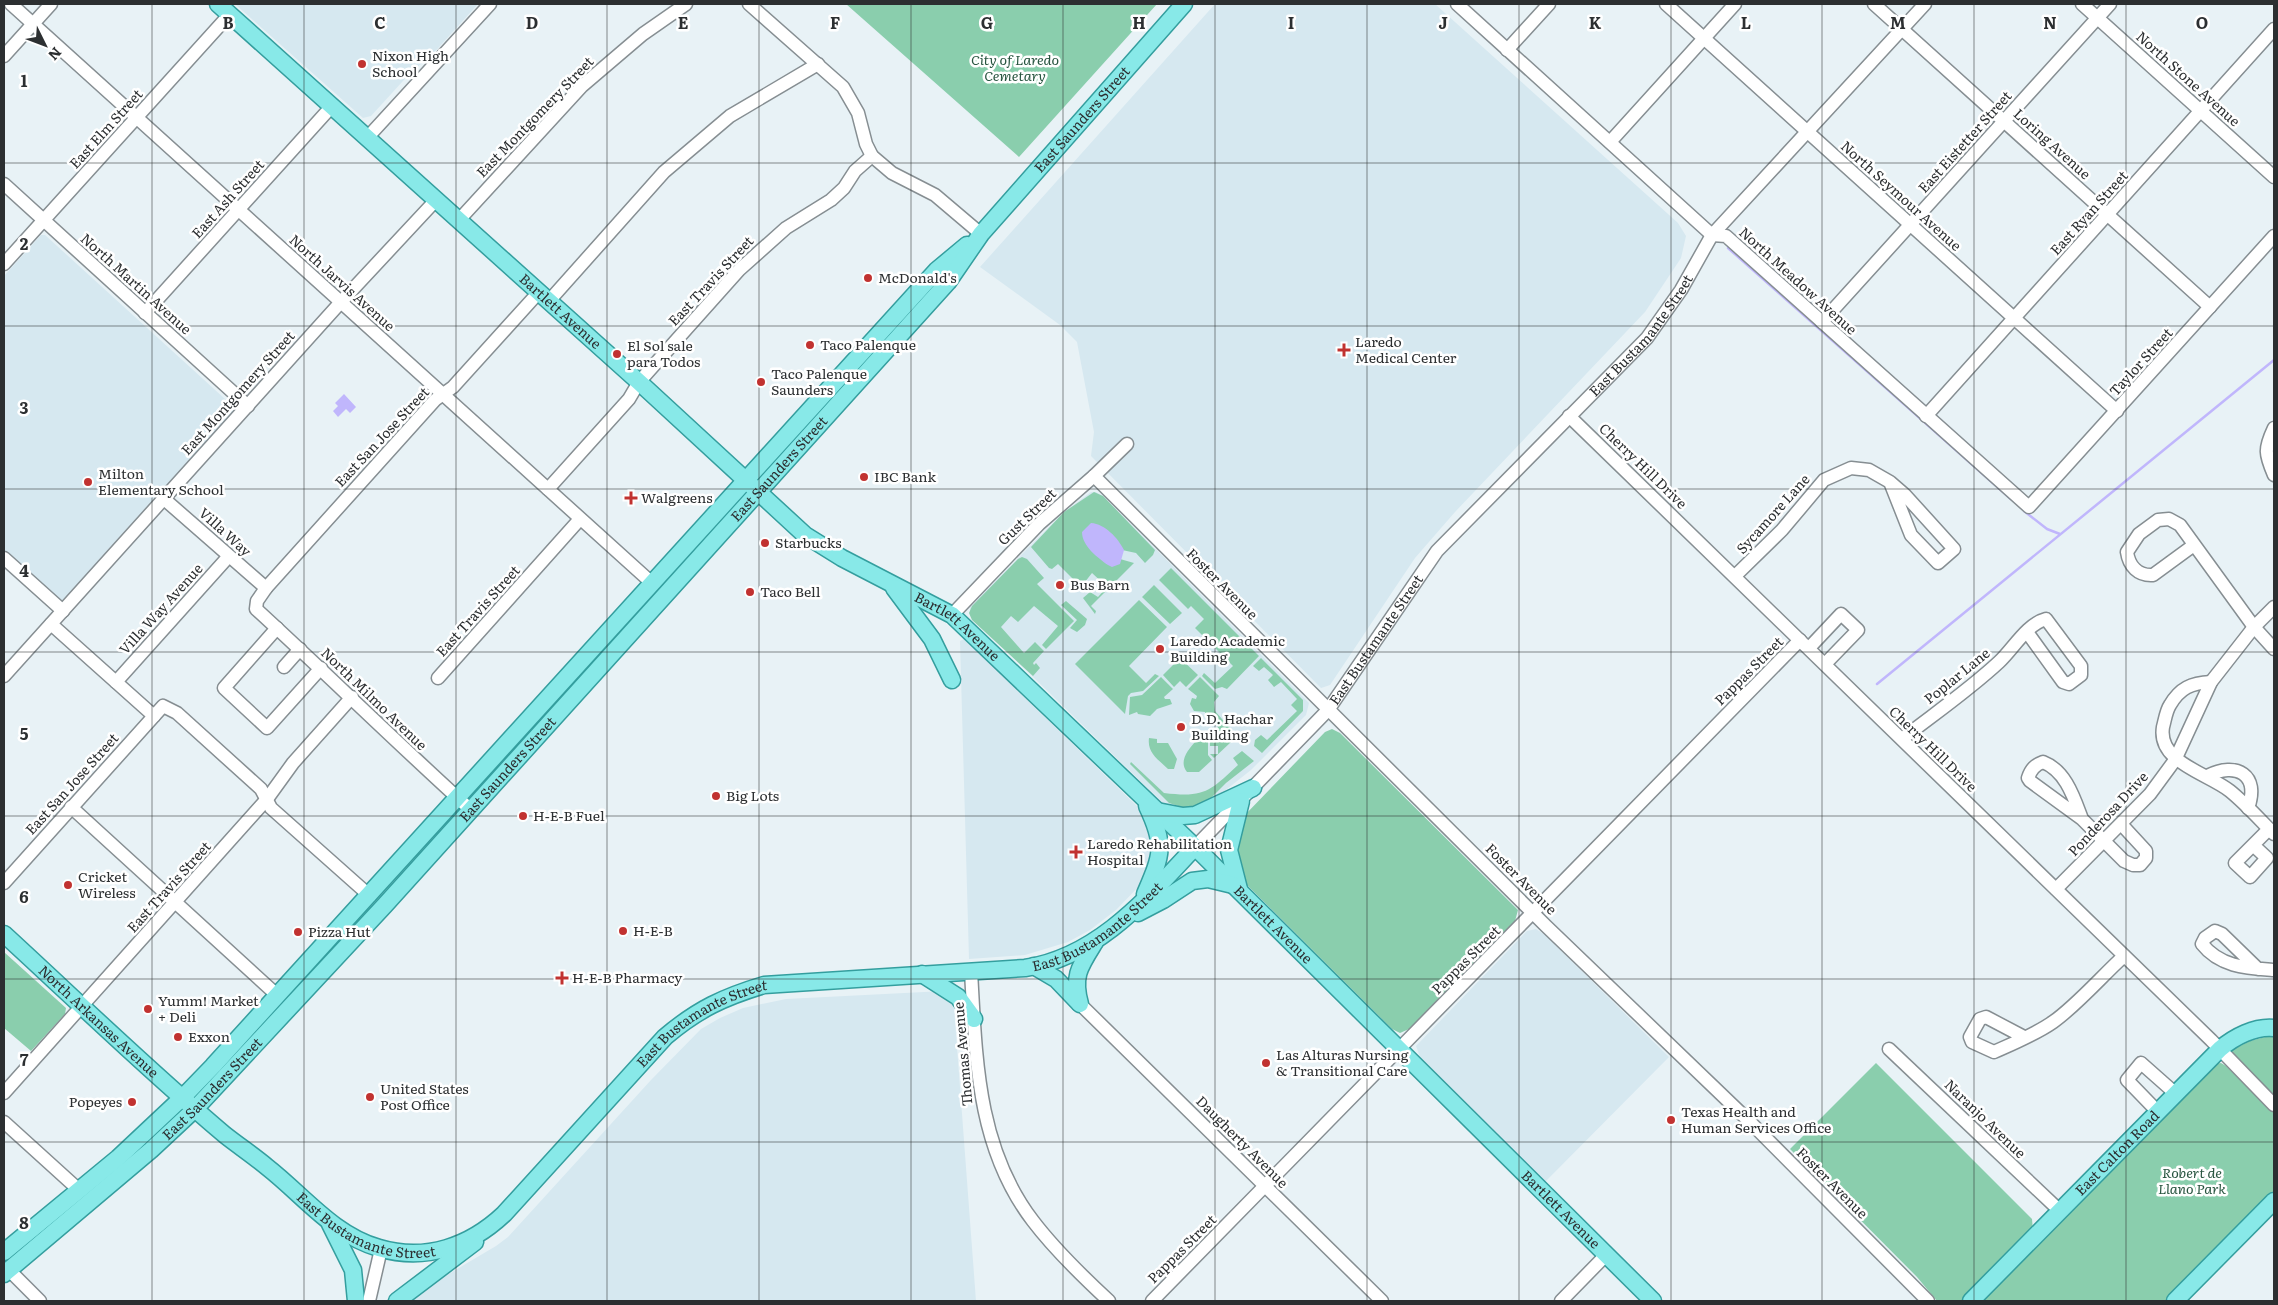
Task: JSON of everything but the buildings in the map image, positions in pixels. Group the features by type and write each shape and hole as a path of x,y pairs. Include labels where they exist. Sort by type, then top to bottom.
{"main road":[{"name":"East Saunders Street","path":"4,1252 118,1158 189,1103 319,977 948,282 981,234 1184,4"},
{"name":"Bartlett Avenue","path":"224,9 639,382 805,535 842,558 952,615 1236,888 1653,1301"},
{"name":"East Saunders Street","path":"6,1272 151,1150 278,996 937,270 981,234"},
{"path":"887,581 907,604 932,640 952,680"},
{"path":"568,703 568,692 592,663 595,655 594,649"},
{"path":"1156,810 1183,816 1195,815 1253,788"},
{"path":"1142,902 1158,864 1160,847 1158,830 1143,797"},
{"path":"1124,920 1163,900 1181,886 1192,881 1208,879 1236,888 1229,850 1241,800"},
{"name":"East Bustamante Street","path":"189,1103 226,1136 268,1167 328,1220 351,1236 381,1249 399,1252 432,1252 465,1242 486,1231 504,1214 665,1037 688,1017 706,1006 733,994 764,985 1034,966 1058,960 1096,940 1124,920 1195,848"},
{"path":"319,977 319,964 374,905 385,888 389,874"},
{"name":"North Arkansas Avenue","path":"4,934 189,1103"},
{"path":"1080,1004 1075,986 1077,975 1096,940"},
{"path":"1034,966 1056,979 1080,1004"},
{"path":"922,974 958,997 974,1019"},
{"name":"East Calton Road","path":"1971,1301 2220,1049 2232,1039 2248,1032 2274,1028"},
{"path":"2175,1301 2274,1201"},
{"path":"328,1220 353,1270 356,1301"},
{"path":"397,1301 459,1257 486,1231"}],"street":[{"name":"North Jarvis Avenue","path":"11,4 653,584"},
{"path":"4,56 51,4"},
{"path":"367,138 490,4"},
{"name":"East Montgomery Street","path":"459,220 582,86 643,34 686,4"},
{"path":"749,4 818,64 851,98 858,113 866,144 872,156 892,173 935,195 981,234"},
{"name":"North Meadow Avenue","path":"1456,4 1712,236 1726,236 2029,507"},
{"path":"1507,50 1549,4"},
{"name":"North Seymour Avenue","path":"1666,4 2117,411"},
{"path":"1610,142 1735,4"},
{"name":"Loring Avenue","path":"1874,4 2210,307"},
{"name":"East Bustamante Street","path":"1195,848 1328,710 1437,551 1632,354 1664,316 1712,236 1925,4"},
{"name":"North Stone Avenue","path":"2082,4 2274,177"},
{"name":"East Eistetter Street","path":"1822,322 2110,4"},
{"name":"East Elm Street","path":"4,264 136,117 224,9"},
{"name":"East Ryan Street","path":"1926,416 2274,29"},
{"name":"East San Jose Street","path":"256,608 257,601 266,588 434,400 454,387 664,172 730,116 818,64"},
{"name":"East Ash Street","path":"145,313 332,106"},
{"name":"East Travis Street","path":"548,489 629,399 639,382 739,270 786,228 832,200 844,188 855,171 872,156"},
{"name":"North Martin Avenue","path":"4,184 248,406"},
{"name":"East Montgomery Street","path":"4,676 340,303 436,200"},
{"name":"Taylor Street","path":"2029,507 2274,236"},
{"name":"Cherry Hill Drive","path":"1569,416 2220,1049 2274,1105"},
{"path":"2273,467 2266,446 2274,428"},
{"name":"Gust Street","path":"952,615 1039,524 1127,444"},
{"name":"Sycamore Lane","path":"1735,576 1782,530 1824,480 1851,468 1869,470 1890,482 1905,495 1954,548 1938,563 1911,535 1890,482"},
{"name":"Foster Avenue","path":"1094,476 1661,1038 1749,1121 1928,1301"},
{"name":"Villa Way","path":"164,498 266,588"},
{"name":"East Travis Street","path":"438,678 580,519"},
{"path":"2194,544 2153,575 2146,575 2135,570 2129,562 2127,552 2138,534 2158,520 2169,520 2180,526 2194,544 2254,627 2274,648"},
{"name":"Villa Way Avenue","path":"116,682 229,556"},
{"path":"4,558 63,611"},
{"name":"Ponderosa Drive","path":"2056,889 2122,825 2150,794 2175,760 2210,682 2254,627 2274,607"},
{"name":"North Milmo Avenue","path":"256,608 352,697 388,735 471,810"},
{"name":"Pappas Street","path":"1152,1301 1534,912 1804,644 1841,614 1858,630 1825,664"},
{"name":"Poplar Lane","path":"1902,739 1998,663 2038,621 2046,618 2081,666 2081,675 2069,684 2064,682 2028,632"},
{"path":"51,624 154,716"},
{"path":"277,628 224,688 267,728 321,668"},
{"path":"284,667 300,649"},
{"path":"2210,682 2194,683 2179,692 2169,707 2162,735 2164,743 2175,760 2208,776 2248,808 2272,832 2253,846"},
{"name":"East Travis Street","path":"4,1093 176,902 266,799 293,763 352,697"},
{"name":"East San Jose Street","path":"4,883 163,706 177,713 261,789 266,799"},
{"path":"2082,819 2070,788 2050,764 2043,762 2036,765 2028,778 2030,781 2082,819 2124,860 2133,865 2140,865 2146,858 2146,851 2122,825"},
{"path":"2208,776 2219,770 2233,768 2244,773 2252,786 2252,796 2248,808"},
{"path":"266,799 271,808 370,896"},
{"path":"71,807 278,996"},
{"path":"2024,1037 2054,1022 2124,956"},
{"path":"2258,969 2274,970"},
{"name":"Thomas Avenue","path":"971,971 979,1092 989,1136 999,1165 1032,1221 1068,1262 1109,1301"},
{"name":"Daugherty Avenue","path":"1080,1004 1382,1301"},
{"name":"Naranjo Avenue","path":"1889,1049 2060,1211"},
{"path":"2158,1112 2127,1080 2141,1063 2176,1094"},
{"path":"4,1122 79,1190"},
{"path":"369,1301 381,1249"},
{"path":"1561,1301 1606,1255"},
{"path":"6,1272 40,1301"}],"shaded area":[{"name":"Nixon High School","path":"235,4 478,4 430,57 413,70 371,116 363,118"},
{"name":"Laredo Medical Center","path":"1215,4 1435,4 1678,223 1686,236 1681,258 1645,312 1455,512 1415,558 1330,685 1321,688 1091,456 1094,432 1077,342 1060,325 980,267"},
{"name":"Milton Elementary School","path":"41,235 45,235 236,409 64,604 4,554 4,276"},
{"path":"344,394 356,407 350,413 346,409 338,417 333,411 338,406 335,403"},
{"path":"1091,492 1096,492 1103,496 1309,703 1306,715 1251,770 1198,812 1165,805 970,616 970,607 1064,512"},
{"path":"1091,523 1106,529 1118,541 1124,550 1120,564 1112,567 1108,565 1088,547 1082,532"},
{"path":"964,639 1141,810 1156,834 1145,880 1116,910 1090,930 1068,942 1025,955 969,959 960,641"},
{"path":"1536,929 1545,935 1669,1057 1545,1182 1420,1057 1416,1046 1527,931"},
{"path":"944,991 954,1007 976,1301 410,1301 430,1285 508,1237 651,1080 701,1029 743,1008 786,999"}],"green space":[{"name":"City of Laredo Cemetary","path":"846,4 1157,4 1019,157"},
{"path":"1094,492 1103,496 1155,550 1145,563 1136,553 1122,550 1120,559 1134,563 1091,606 1096,611 1095,614 1083,598 1090,592 1098,597 1107,587 1092,573 1081,587 1058,564 1052,569 1049,568 1031,547 1064,512"},
{"path":"1022,557 1027,559 1044,578 1037,584 1074,621 1046,649 1042,645 1058,626 1034,606 1018,622 1011,616 1001,627 1024,653 1035,642 1044,651 1033,663 1034,665 1036,663 1040,668 1033,676 972,620 969,613 972,606"},
{"path":"1171,568 1259,656 1227,689 1222,687 1215,689 1202,676 1204,673 1215,683 1233,666 1195,628 1204,619 1191,606 1188,609 1159,580"},
{"path":"1154,585 1182,613 1170,624 1142,597"},
{"path":"1139,600 1167,627 1129,666 1146,683 1155,674 1159,676 1143,691 1131,693 1128,696 1125,714 1075,664"},
{"path":"1066,601 1087,619 1085,625 1077,632 1070,628 1077,620 1061,605"},
{"path":"1180,658 1198,675 1186,687 1180,681 1174,687 1163,675"},
{"path":"1261,658 1303,700 1303,711 1262,753 1254,746 1255,740 1261,735 1267,740 1297,711 1291,705 1297,699 1281,682 1274,687 1268,680 1273,675 1264,667 1259,671 1253,666"},
{"path":"1161,677 1173,689 1164,697 1165,699 1170,699 1172,704 1157,709 1150,716 1138,714 1137,712 1129,715 1130,697 1142,695"},
{"path":"1200,677 1219,696 1214,702 1215,711 1235,734 1230,740 1231,742 1214,758 1210,754 1218,754 1218,746 1210,746 1210,734 1215,734 1218,728 1215,720 1209,720 1209,716 1205,716 1205,712 1194,711 1190,704 1192,698 1196,699 1197,696 1188,689"},
{"path":"1332,729 1340,733 1518,910 1515,921 1409,1029 1400,1033 1392,1029 1243,881 1234,865 1242,818 1325,732"},
{"path":"1149,738 1157,739 1157,743 1168,743 1177,759 1174,769 1168,769 1151,752"},
{"path":"1208,741 1208,755 1212,760 1199,772 1187,772 1184,760 1187,752 1195,742"},
{"path":"1242,751 1254,761 1226,783 1206,803 1188,809 1169,803 1130,764 1131,762 1164,793 1198,793 1213,787 1238,765 1233,758"},
{"path":"4,952 66,1008 65,1014 31,1051 4,1028"},
{"path":"2274,1037 2274,1099 2231,1053 2232,1050 2250,1041"},
{"path":"1876,1063 2032,1219 2033,1231 1963,1301 1937,1301 1917,1277 1790,1149"},
{"name":"Robert de Llano Park","path":"2221,1063 2274,1113 2274,1193 2168,1301 1979,1301 2213,1064"}],"waterway":[{"path":"1728,248 2011,499"},
{"path":"1877,684 2274,360"},
{"path":"2024,511 2047,529 2060,534"}],"place":[{"name":"Nixon High School","path":"362,64"},
{"name":"McDonald's","path":"868,278"},
{"name":"Taco Palenque","path":"810,345"},
{"name":"Laredo Medical Center","path":"1344,350"},
{"name":"El Sol sale para Todos","path":"617,354"},
{"name":"Taco Palenque Saunders","path":"761,382"},
{"name":"IBC Bank","path":"864,477"},
{"name":"Milton Elementary School","path":"88,482"},
{"name":"Walgreens","path":"631,498"},
{"name":"Starbucks","path":"765,543"},
{"name":"Bus Barn","path":"1060,585"},
{"name":"Taco Bell","path":"750,592"},
{"name":"Laredo Academic Building","path":"1160,649"},
{"name":"D.D. Hachar Building","path":"1181,727"},
{"name":"Big Lots","path":"716,796"},
{"name":"H-E-B Fuel","path":"523,816"},
{"name":"Laredo Rehabilitation Hospital","path":"1076,852"},
{"name":"Cricket Wireless","path":"68,885"},
{"name":"H-E-B","path":"623,931"},
{"name":"Pizza Hut","path":"298,932"},
{"name":"H-E-B Pharmacy","path":"562,978"},
{"name":"Yumm! Market + Deli","path":"148,1009"},
{"name":"Exxon","path":"178,1037"},
{"name":"Las Alturas Nursing & Transitional Care","path":"1266,1063"},
{"name":"United States Post Office","path":"370,1097"},
{"name":"Popeyes","path":"132,1102"},
{"name":"Texas Health and Human Services Office","path":"1671,1120"}]}
